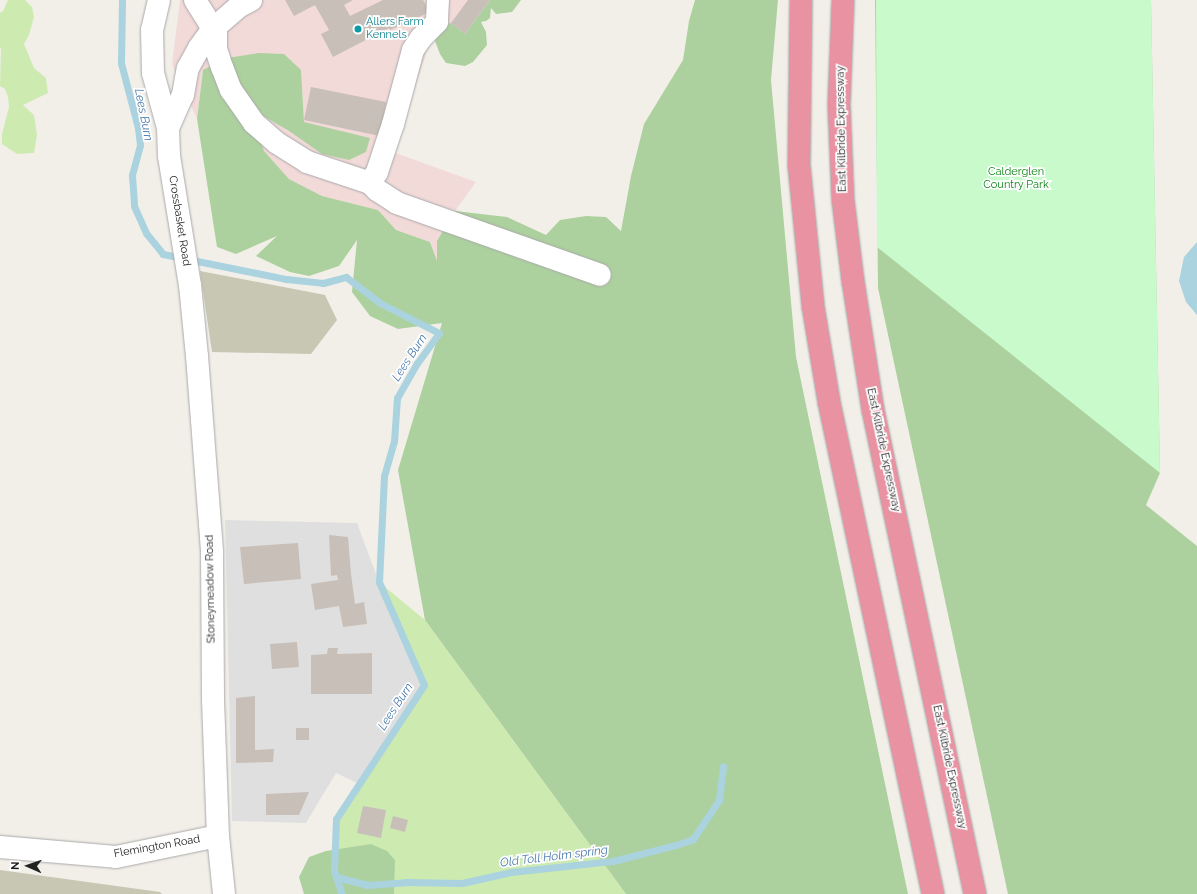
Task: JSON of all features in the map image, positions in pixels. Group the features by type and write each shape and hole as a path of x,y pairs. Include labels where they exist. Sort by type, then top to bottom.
{"highway":[{"path":"801,0 799,165 813,306 829,402 933,894"},
{"name":"East Kilbride Expressway","path":"843,0 839,105 843,200 853,281 873,410 975,894"}],"street":[{"path":"159,0 152,30 153,74 168,128"},
{"path":"195,0 215,27 216,49 231,90 254,123 277,143 307,162 370,183 377,190 397,204 600,275"},
{"path":"168,128 183,95 188,68 199,48 215,27 238,7 251,0"},
{"path":"370,183 377,172 393,124 413,50 421,38 437,22 438,0"},
{"name":"Crossbasket Road","path":"168,128 169,156 190,285"},
{"name":"Stoneymeadow Road","path":"190,285 212,553 212,700 218,836 224,894"},
{"name":"Flemington Road","path":"0,847 116,857 218,836"}],"shaded area":[{"path":"180,0 490,0 465,34 436,33 427,51 393,152 476,182 455,211 437,262 430,242 396,230 378,210 322,196 289,179 264,151 254,123 256,112 289,131 369,138 304,123 301,70 203,70 197,119 172,64"},
{"path":"200,271 325,295 337,320 311,354 212,352"},
{"path":"225,520 357,523 379,582 424,685 359,784 336,773 306,823 232,821"},
{"path":"0,870 160,892 162,894 0,894"}],"green space":[{"path":"8,0 25,0 32,7 34,17 29,35 24,44 34,68 46,78 48,93 23,105 34,115 37,135 34,153 17,154 2,144 2,134 9,107 5,89 0,86 0,13 3,11"},
{"path":"490,0 521,0 512,12 496,14 491,8 490,18 481,22 486,32 487,45 473,62 465,66 446,63 440,54 435,41 436,33 441,26 451,23 465,34"},
{"path":"695,0 778,0 771,80 796,357 908,894 626,894 425,620 398,470 442,323 398,329 370,316 352,292 357,240 339,266 309,276 290,272 256,256 277,236 236,254 217,247 197,119 203,70 227,58 259,53 284,54 301,70 304,122 370,138 366,152 349,160 322,154 289,131 256,112 254,123 264,151 289,179 322,196 378,210 396,230 430,242 437,261 437,241 455,211 507,217 546,235 560,220 586,216 606,217 621,231 631,176 644,124 683,60 689,21"},
{"path":"875,0 1151,0 1160,473 1146,505 1197,546 1197,894 1008,894 878,288"},
{"name":"Calderglen Country Park","path":"876,0 1151,0 1160,473 877,247"},
{"path":"379,582 425,620 626,894 342,894 334,871 336,819 424,685"},
{"path":"371,844 387,851 395,860 394,894 304,894 299,877 309,857 326,851"}],"water":[{"path":"1197,242 1197,315 1186,302 1179,281 1184,257"}],"building":[{"name":"Allers Farm Kennels","path":"285,0 353,0 344,5 350,16 383,0 423,0 430,12 390,30 389,28 333,57 321,34 329,30 315,5 294,16"},
{"path":"468,0 490,0 465,34 451,23"},
{"path":"311,87 386,102 380,136 304,120"},
{"path":"329,535 348,537 355,604 364,602 367,624 343,627 339,606 315,610 311,584 338,580 337,575 331,576"},
{"path":"298,543 301,579 244,584 240,547"},
{"path":"297,642 299,667 272,669 270,644"},
{"path":"328,648 338,648 337,654 372,653 372,694 311,694 311,655 327,654"},
{"path":"255,696 255,750 274,749 273,762 236,763 236,698"},
{"path":"296,728 309,728 309,740 296,740"},
{"path":"309,792 299,815 266,815 266,794"},
{"path":"363,806 386,810 381,838 357,833"},
{"path":"393,816 408,820 405,832 390,828"}],"waterway":[{"name":"Lees Burn","path":"122,0 121,63 138,128 140,145 132,175 134,206 146,233 163,254 286,279 323,283 346,277 380,303 439,333 417,363 397,398 394,441 384,476 379,582 424,685 336,819 334,871 342,894"},
{"name":"Old Toll Holm spring","path":"336,877 367,885 406,882 462,883 511,872 613,861 676,845 693,839 719,800 723,766"}],"place":[{"name":"Allers Farm Kennels","path":"358,29"}]}
